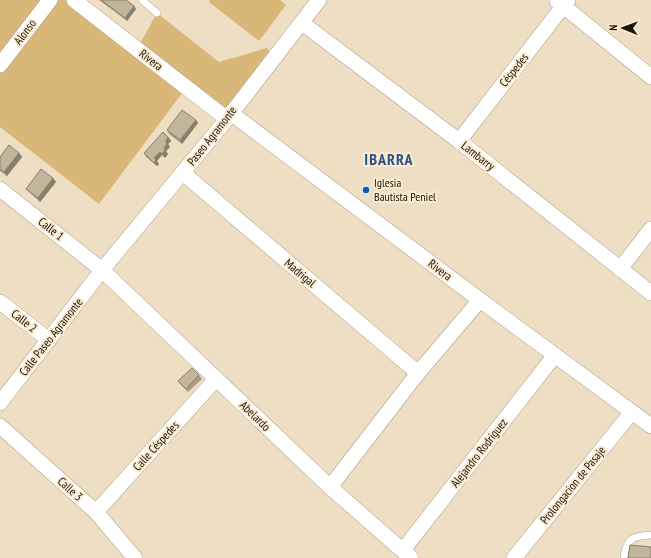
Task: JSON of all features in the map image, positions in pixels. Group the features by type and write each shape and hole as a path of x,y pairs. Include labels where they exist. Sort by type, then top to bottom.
{"street":[{"name":"Alonso","path":"0,65 50,0"},
{"name":"Rivera","path":"74,0 229,116 651,426"},
{"name":"Paseo Agramonte","path":"102,270 229,116 319,0"},
{"path":"563,2 651,77"},
{"name":"Céspedes","path":"459,141 563,2"},
{"name":"Lambarry","path":"302,23 459,141 651,293"},
{"name":"Madrigal","path":"183,173 418,373"},
{"name":"Calle 1","path":"0,189 102,270"},
{"path":"620,269 651,229"},
{"name":"Calle Paseo Agramonte","path":"0,403 102,270"},
{"name":"Abelardo","path":"102,270 330,487 407,554"},
{"path":"330,487 418,373 480,300"},
{"name":"Calle 2","path":"0,302 49,340"},
{"name":"Alejandro Rodriguez","path":"407,554 555,355"},
{"name":"Calle Céspedes","path":"96,512 216,379"},
{"name":"Prolongacion de Pasaje","path":"514,558 632,412"},
{"name":"Calle 3","path":"0,426 96,512 135,558"}],"lane":[{"path":"142,0 157,13"},
{"path":"624,558 628,542 635,536 651,534"}],"shaded area":[{"path":"0,0 74,0 137,49 157,13 219,62 267,48 274,58 227,119 186,88 99,204 0,127"},
{"path":"210,0 280,0 286,5 259,41 209,2"}],"building":[{"path":"101,0 126,0 134,6 125,18"},
{"path":"182,110 196,120 180,140 167,130"},
{"path":"163,132 168,137 166,141 167,144 162,154 160,152 154,158 156,160 154,163 144,153"},
{"path":"9,145 19,153 4,172 0,169 0,157"},
{"path":"41,169 53,178 38,198 26,189"},
{"path":"192,368 199,375 186,389 178,381"},
{"path":"630,545 651,547 651,558 628,558"}],"place":[{"name":"Iglesia Bautista Peniel","path":"366,190"}],"district":[{"name":"IBARRA","path":"389,159"}]}
